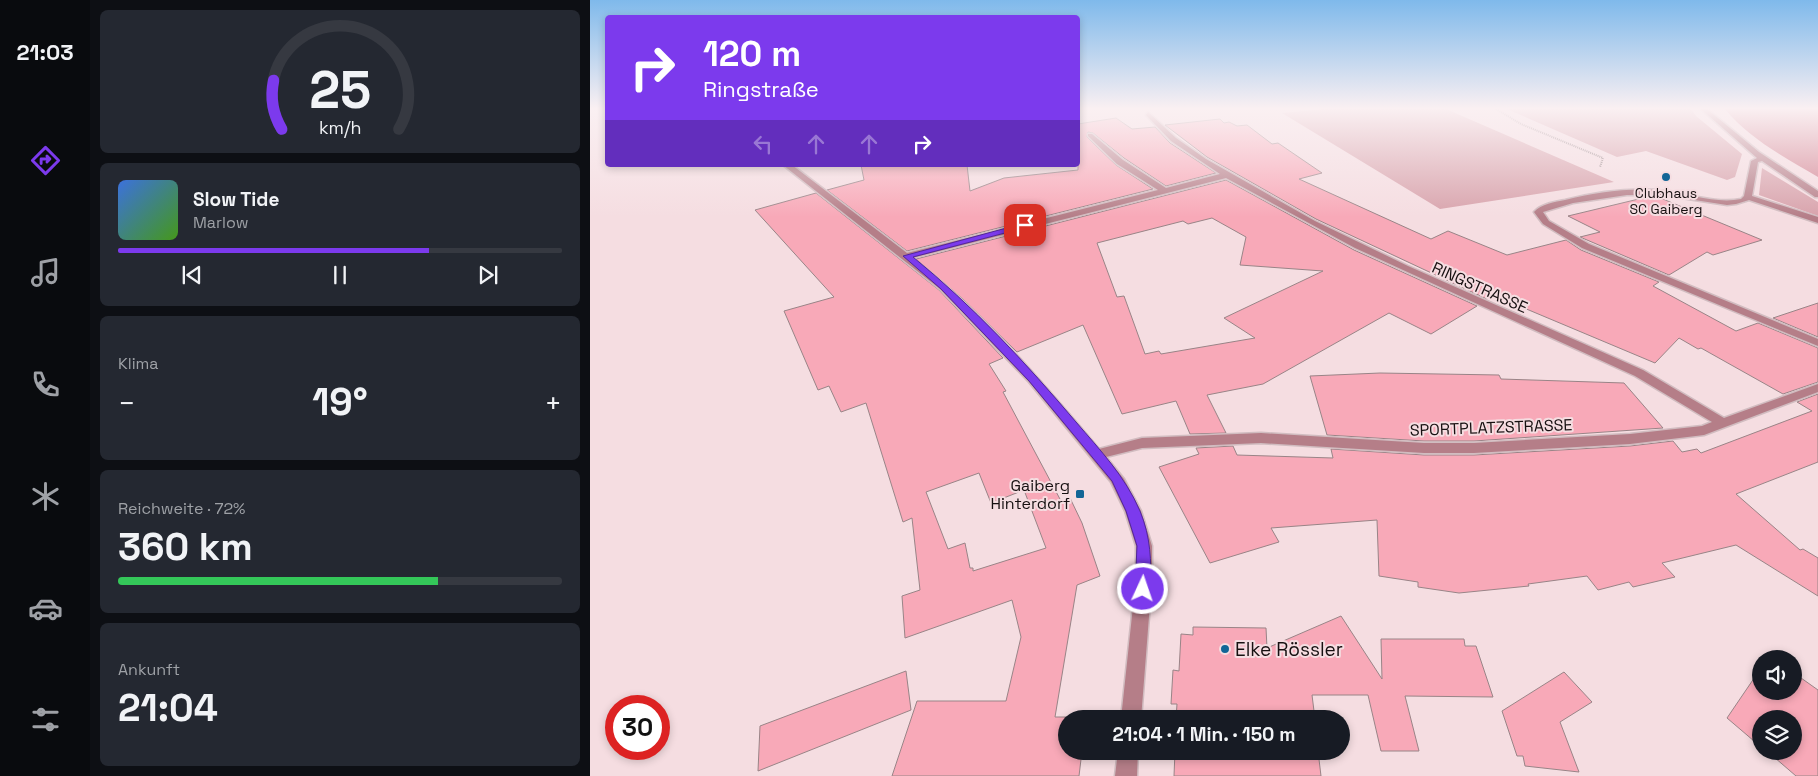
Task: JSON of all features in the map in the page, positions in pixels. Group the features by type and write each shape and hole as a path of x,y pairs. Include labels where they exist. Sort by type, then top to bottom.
{"street":[{"path":"1101,145 1120,162 1164,190"},
{"name":"RINGSTRASSE","path":"1184,145 1227,174 1390,263 1640,374 1723,423"},
{"path":"1744,145 1818,195"},
{"path":"1762,159 1755,161 1748,197 1743,201 1715,201 1668,193 1630,192 1564,202 1540,209 1538,212 1543,220 1554,229 1591,249 1818,343"},
{"path":"790,167 907,256 970,313 1033,379 1098,454 1117,479 1133,511 1144,546 1144,578 1132,710"},
{"path":"907,256 1227,174"},
{"path":"1748,197 1818,220"},
{"name":"SPORTPLATZSTRASSE","path":"1098,454 1142,443 1261,438 1424,448 1474,448 1630,439 1685,433 1723,423 1818,388"},
{"path":"1126,776 1127,760"}],"path":[{"path":"1571,145 1603,158 1604,160 1600,167"}],"shaded area":[{"path":"1335,145 1529,145 1614,182 1440,209"},
{"path":"1590,145 1731,145 1742,154 1735,177 1727,180 1646,151 1617,157"},
{"path":"1767,145 1818,145 1818,177"},
{"path":"1762,168 1818,202 1818,216 1759,195"}],"building":[{"path":"1080,145 1096,145 1116,165 1153,189 907,251 827,190 864,180 861,167 967,167 970,191 1004,178 1078,170 1078,167 1080,167"},
{"path":"1108,145 1173,145 1216,173 1166,186"},
{"path":"1192,145 1281,145 1322,173 1299,179 1431,239 1448,231 1507,255 1566,240 1581,250 1659,282 1653,286 1736,331 1758,323 1818,348 1818,382 1783,394 1701,348 1698,349 1679,338 1655,363 1493,295 1487,299 1316,219 1207,157"},
{"path":"1226,180 1354,250 1477,306 1431,334 1389,313 1263,384 1207,395 1226,433 1190,434 1176,401 1122,414 1083,325 1017,352 964,300 916,259","holes":["1212,218 1246,237 1240,265 1323,271 1224,318 1255,338 1161,354 1159,351 1145,354 1124,296 1117,297 1097,243 1183,221 1188,224"]},
{"path":"816,193 939,290 1003,358 989,364 1006,391 1003,392 1061,501 1070,498 1082,523 1100,576 1077,585 1055,717 1058,717 1058,760 1081,760 1079,776 892,776 917,701 1006,701 1021,637 1012,600 905,638 902,596 920,590 912,518 903,522 866,403 841,412 829,386 818,390 784,311 834,297 755,210","holes":["979,473 991,503 1024,490 1046,548 973,571 973,568 970,568 965,543 948,549 926,492"]},
{"path":"1647,197 1658,197 1762,240 1713,255 1707,252 1669,275 1580,237 1600,232 1568,216"},
{"path":"1818,303 1818,337 1773,318"},
{"path":"1380,373 1499,375 1501,379 1624,383 1663,428 1474,441 1424,441 1327,435 1310,376"},
{"path":"1818,394 1818,462 1736,494 1800,550 1803,549 1818,558 1818,596 1736,545 1662,563 1675,577 1633,587 1629,582 1598,590 1587,576 1528,584 1529,586 1459,593 1418,587 1418,582 1379,576 1377,520 1271,528 1279,542 1210,563 1159,467 1199,454 1196,448 1233,446 1237,455 1333,458 1331,449 1424,455 1474,455 1630,446 1673,441 1682,452 1697,449 1701,453 1812,411 1797,402"},
{"path":"1341,616 1382,679 1381,639 1464,639 1465,646 1476,646 1493,697 1405,696 1419,751 1381,751 1368,695 1312,695 1314,710 1177,710 1177,704 1171,704 1173,670 1179,671 1181,634 1193,635 1193,627 1266,628 1267,648"},
{"path":"906,671 911,710 758,771 760,726"},
{"path":"1564,672 1592,702 1560,722 1579,772 1525,766 1523,756 1517,756 1502,711"},
{"path":"1802,679 1818,690 1818,776 1796,776 1777,760 1802,760 1802,710 1752,710 1752,739 1727,718 1752,681 1752,700 1802,700"},
{"path":"1175,760 1319,760 1321,776 1174,776"}],"place":[{"name":"Clubhaus SC Gaiberg","path":"1666,177"},
{"name":"Gaiberg Hinterdorf","path":"1080,494"},
{"name":"Elke Rössler","path":"1225,649"}],"route":[{"path":"1025,225 907,256 944,287 1033,379 1098,454 1117,479 1133,511 1144,546 1143,589"}]}
